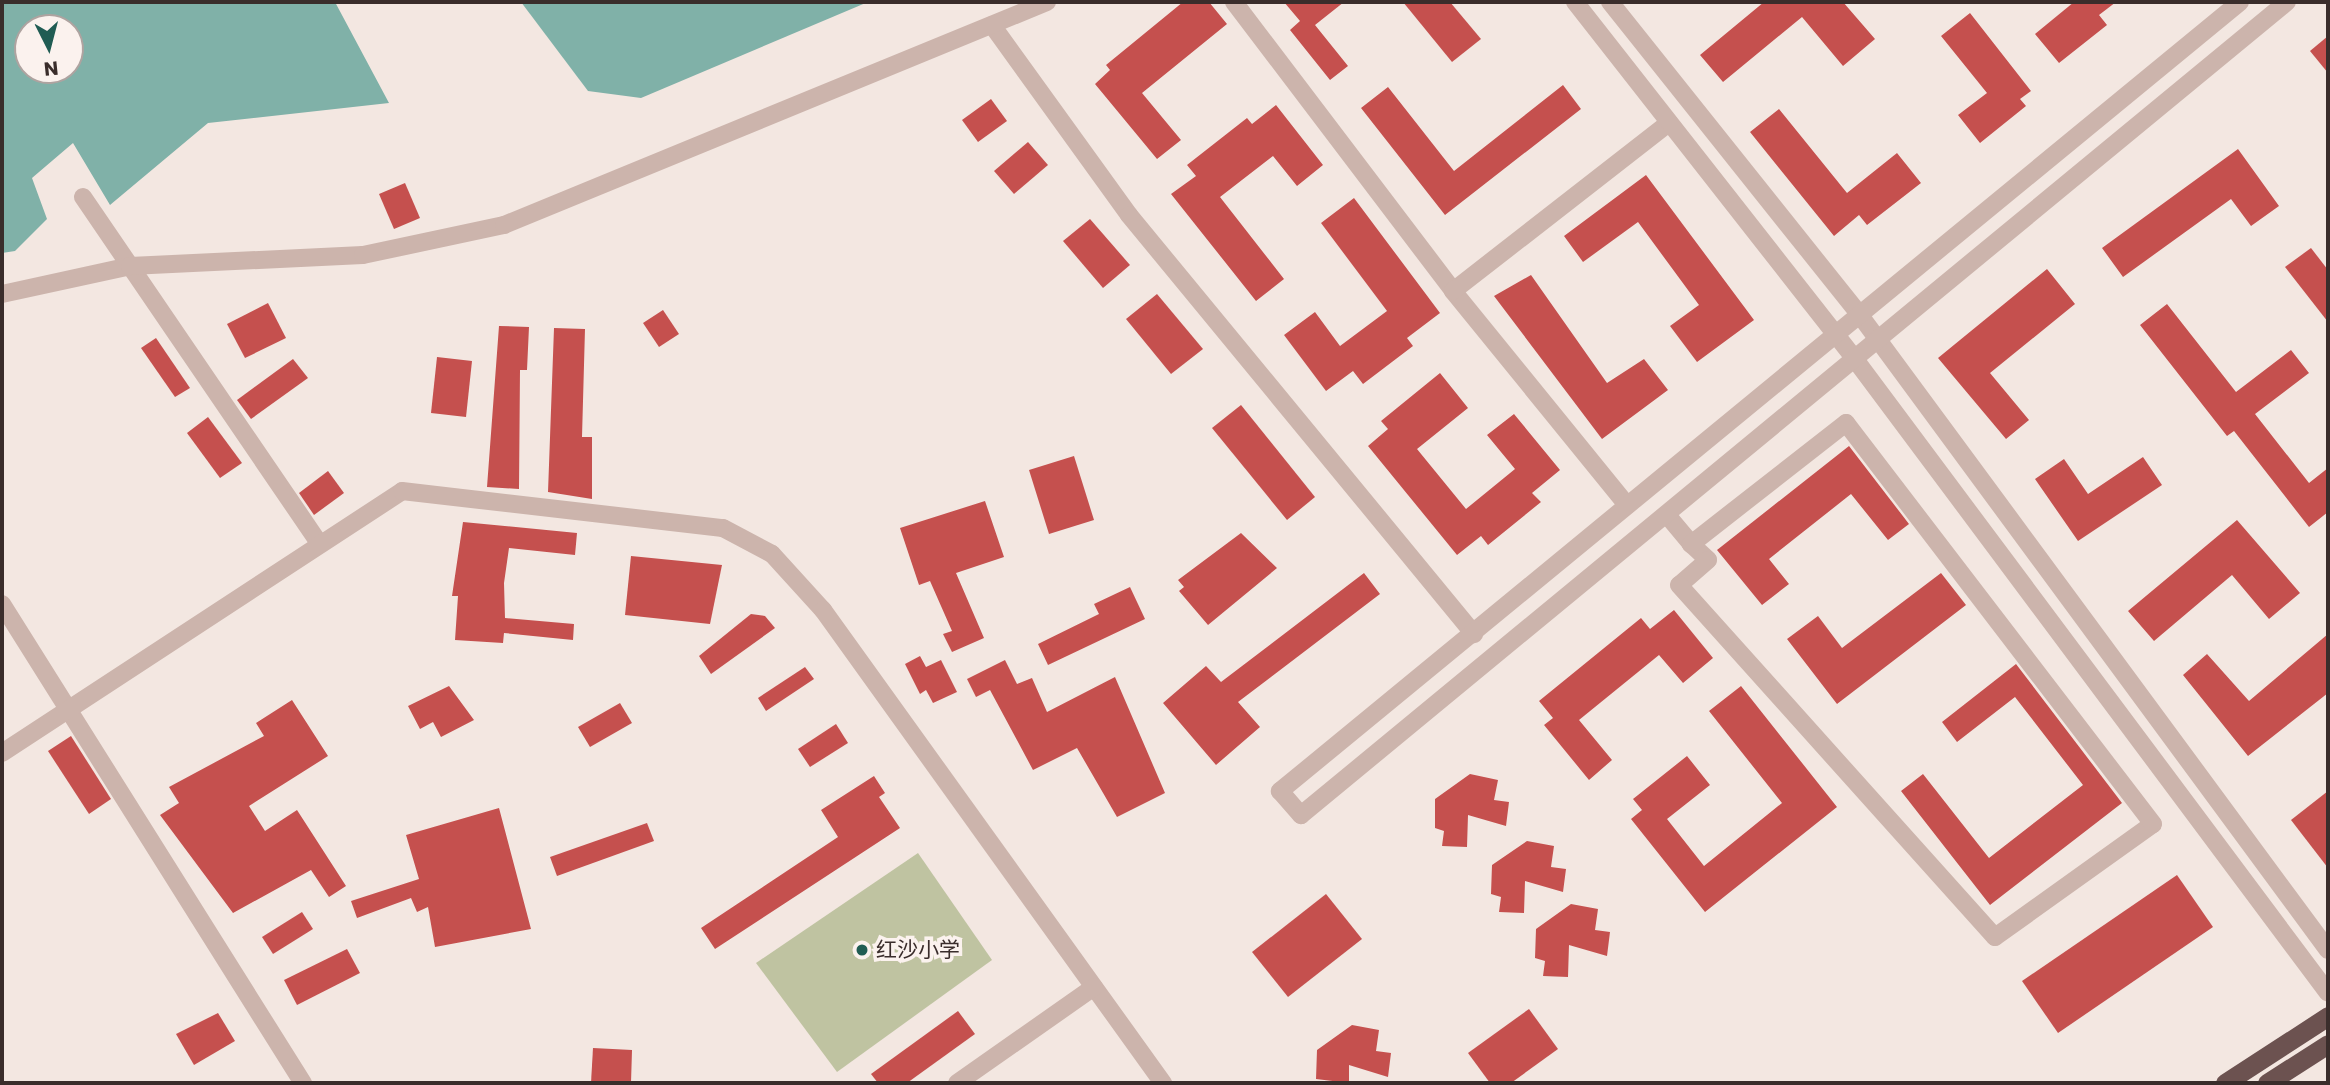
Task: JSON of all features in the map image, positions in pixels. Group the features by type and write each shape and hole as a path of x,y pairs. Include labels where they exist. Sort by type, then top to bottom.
{"highway":[{"path":"2225,1083 2328,1016"},
{"path":"2267,1083 2328,1044"}],"street":[{"path":"2,293 130,266 363,255 504,225 1047,2"},
{"path":"1234,2 1453,291 1627,505"},
{"path":"1575,2 1857,362 2328,993"},
{"path":"1609,2 1862,318 1878,345 2328,950"},
{"path":"2240,2 1862,318 1627,505 1474,634 1280,791 1301,815 1878,345 2287,2"},
{"path":"992,24 1151,243 1474,634"},
{"path":"1453,291 1669,123"},
{"path":"83,197 320,544"},
{"path":"1667,515 1691,544 1708,560 1679,584 1995,937 2152,824 1846,423 1691,544"},
{"path":"2,753 71,705 402,491 723,528 772,554 823,610 1163,1083"},
{"path":"2,604 71,705 303,1083"},
{"path":"957,1083 1094,987"}],"green space":[{"path":"918,853 992,960 837,1072 756,963"}],"water":[{"path":"2,2 335,2 389,103 208,123 110,205 73,143 32,178 47,219 15,251 2,253"},
{"path":"521,2 868,2 641,98 588,91"}],"building":[{"path":"1183,2 1209,2 1227,24 1142,93 1181,140 1157,159 1095,84 1110,70 1106,65"},
{"path":"1284,2 1344,2 1315,25 1348,66 1330,80 1290,30 1300,21"},
{"path":"1403,2 1450,2 1481,39 1452,62"},
{"path":"1764,2 1843,2 1875,39 1843,66 1802,17 1723,82 1700,55"},
{"path":"2074,2 2116,2 2099,15 2107,25 2059,63 2035,34"},
{"path":"1970,13 2031,91 2020,99 2026,106 1980,143 1958,115 1987,93 1941,36"},
{"path":"2328,36 2328,73 2310,51"},
{"path":"1563,85 1581,109 1445,215 1361,108 1388,87 1454,171"},
{"path":"991,99 1007,121 978,142 962,120"},
{"path":"1276,105 1323,165 1297,186 1273,156 1220,197 1284,279 1256,301 1171,194 1196,176 1187,165 1247,118 1252,124"},
{"path":"1779,109 1847,193 1897,153 1921,183 1867,225 1859,215 1834,236 1750,132"},
{"path":"1028,142 1048,165 1014,194 994,171"},
{"path":"2238,149 2279,206 2251,226 2231,199 2123,277 2102,248"},
{"path":"1646,175 1754,320 1697,362 1670,326 1699,305 1638,222 1583,262 1564,236"},
{"path":"405,183 420,218 394,229 379,194"},
{"path":"1354,198 1440,313 1407,338 1413,346 1363,384 1353,371 1326,391 1284,335 1315,312 1340,346 1387,311 1321,223"},
{"path":"1090,219 1130,265 1103,288 1063,241"},
{"path":"2311,248 2328,270 2328,322 2285,267"},
{"path":"2047,269 2075,304 1990,373 2029,420 2006,439 1938,358"},
{"path":"1531,275 1607,383 1644,359 1668,390 1602,439 1494,296"},
{"path":"1157,294 1203,349 1171,374 1126,319"},
{"path":"268,303 286,338 245,358 227,324"},
{"path":"2167,304 2236,392 2291,350 2309,373 2255,414 2309,483 2328,468 2328,512 2309,527 2234,431 2227,436 2140,325"},
{"path":"663,310 679,334 659,347 643,323"},
{"path":"499,326 529,327 527,370 520,370 519,489 487,487"},
{"path":"554,328 585,329 582,437 592,437 592,499 548,492"},
{"path":"156,338 190,388 175,397 141,348"},
{"path":"437,357 472,361 466,417 431,413"},
{"path":"293,359 308,378 251,419 237,400"},
{"path":"1440,373 1468,408 1417,449 1466,509 1515,469 1487,435 1514,414 1560,470 1532,493 1541,502 1488,545 1481,536 1457,555 1368,446 1388,429 1381,421"},
{"path":"1241,405 1315,497 1287,520 1212,428"},
{"path":"208,417 242,463 220,478 187,433"},
{"path":"1849,446 1909,524 1888,540 1851,494 1769,559 1789,584 1762,605 1717,550"},
{"path":"1074,456 1094,520 1049,534 1029,470"},
{"path":"2143,457 2162,485 2078,541 2035,479 2064,459 2088,494"},
{"path":"328,471 344,493 314,515 299,493"},
{"path":"985,501 1004,557 956,573 984,638 952,652 943,634 952,631 930,581 919,585 900,528"},
{"path":"2237,520 2300,593 2269,619 2232,575 2154,641 2128,611"},
{"path":"463,522 577,533 575,555 509,548 504,583 505,618 574,624 573,640 504,633 503,643 455,640 458,596 452,596"},
{"path":"1241,533 1277,568 1208,625 1179,591 1184,587 1178,580"},
{"path":"631,556 722,565 710,624 625,615"},
{"path":"1364,573 1380,594 1238,702 1260,727 1216,765 1163,703 1206,666 1221,682"},
{"path":"1941,573 1966,605 1837,704 1787,639 1818,616 1842,648"},
{"path":"1130,587 1145,619 1048,665 1038,644 1099,614 1094,604"},
{"path":"1674,610 1713,658 1683,683 1659,655 1579,720 1612,760 1589,780 1544,725 1553,718 1539,701 1641,618 1650,629"},
{"path":"751,614 765,616 775,628 711,674 699,656"},
{"path":"2328,634 2328,693 2248,756 2183,675 2207,654 2249,701"},
{"path":"920,656 926,667 941,660 957,692 933,703 926,690 920,694 905,664"},
{"path":"1005,660 1017,684 1032,678 1047,712 1115,677 1165,793 1117,817 1077,748 1033,770 990,690 976,697 967,679"},
{"path":"2016,664 2122,803 1990,905 1901,791 1923,774 1989,858 2083,785 2015,697 1957,742 1942,722"},
{"path":"805,667 814,679 766,711 758,698"},
{"path":"449,686 474,720 441,737 433,722 420,729 408,706"},
{"path":"1741,686 1837,807 1705,912 1631,819 1642,810 1633,799 1687,756 1710,785 1667,819 1704,866 1782,803 1709,711"},
{"path":"292,700 328,756 249,806 265,831 297,810 346,886 329,897 311,870 233,913 160,815 179,803 169,787 264,736 256,723"},
{"path":"620,703 632,723 590,747 578,727"},
{"path":"836,724 848,743 810,767 798,749"},
{"path":"71,736 111,799 89,814 48,751"},
{"path":"1470,774 1498,780 1494,800 1509,802 1506,826 1468,815 1467,847 1442,846 1444,831 1435,828 1435,799"},
{"path":"874,776 885,793 879,797 900,828 715,949 701,928 838,837 821,810"},
{"path":"2328,791 2328,868 2291,820"},
{"path":"499,808 531,929 435,947 428,907 417,912 411,898 357,918 351,901 419,879 406,835"},
{"path":"647,823 654,841 557,876 550,857"},
{"path":"1527,841 1554,846 1551,867 1566,869 1563,892 1525,881 1524,913 1499,912 1501,897 1491,894 1492,865"},
{"path":"2177,875 2213,927 2058,1033 2022,981"},
{"path":"1326,894 1362,939 1288,997 1252,952"},
{"path":"1571,904 1598,909 1595,930 1610,932 1607,956 1569,945 1568,977 1543,976 1545,961 1535,958 1536,929"},
{"path":"302,912 313,929 273,954 262,937"},
{"path":"347,949 360,973 297,1005 284,980"},
{"path":"1529,1009 1558,1049 1511,1083 1490,1083 1468,1053"},
{"path":"958,1011 975,1034 907,1083 878,1083 871,1074"},
{"path":"218,1013 235,1041 194,1065 176,1034"},
{"path":"1352,1025 1379,1030 1376,1051 1391,1053 1388,1077 1349,1065 1349,1083 1316,1079 1317,1050"},
{"path":"593,1048 632,1050 631,1083 591,1083"}],"place":[{"name":"红沙小学","path":"862,950"}]}
